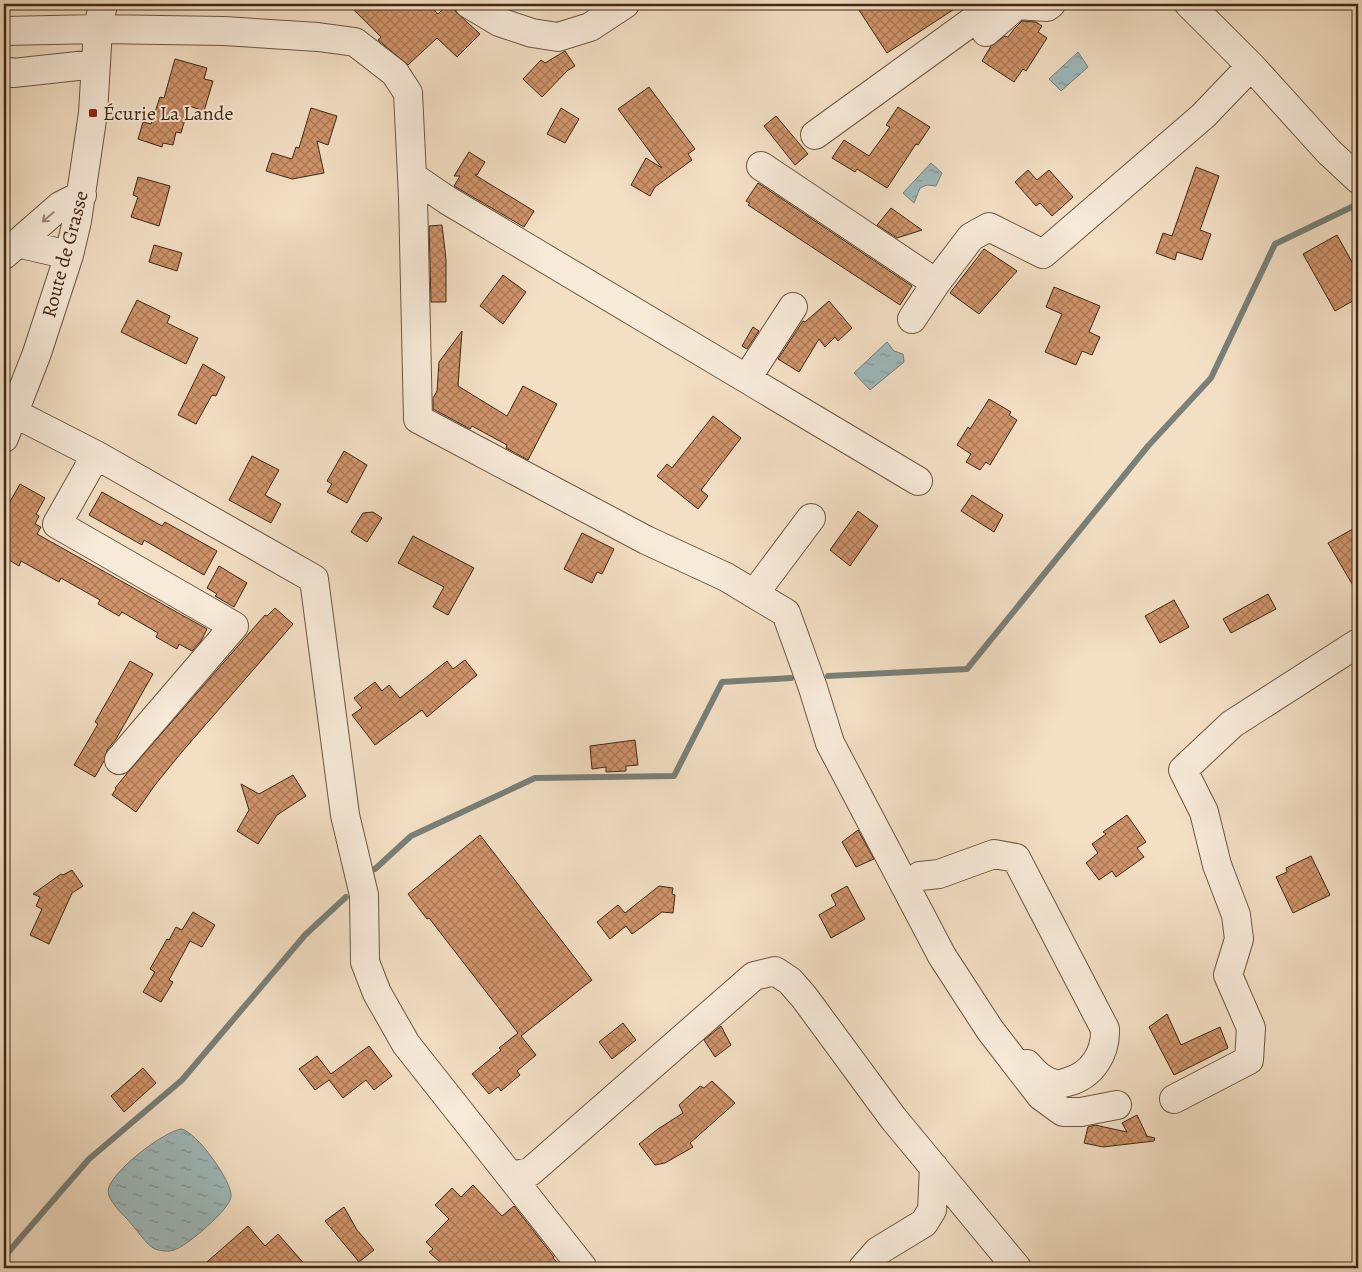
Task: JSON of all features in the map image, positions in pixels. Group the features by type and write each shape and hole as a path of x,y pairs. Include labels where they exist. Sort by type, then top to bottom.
{"street":[{"path":"469,4 499,22 532,33 558,37 590,27 625,4"},
{"path":"815,135 996,4"},
{"path":"981,36 1017,5 1047,7 1051,4"},
{"path":"1189,4 1251,66 1329,152 1358,179"},
{"path":"4,31 101,16 224,31 318,37 355,42 394,73 408,93 418,419 646,540 726,577 786,612 830,743 942,956 995,1037 1041,1096 1063,1112 1081,1112 1117,1105"},
{"name":"Route de Grasse","path":"9,425 37,353 69,255 82,195 93,113 101,16"},
{"path":"4,71 13,73 96,64"},
{"path":"912,319 936,283 971,237 989,227 1043,254 1203,116 1251,66"},
{"path":"761,166 936,283"},
{"path":"412,176 447,200 918,480"},
{"path":"10,249 60,206 82,195"},
{"path":"10,249 69,255"},
{"path":"747,378 793,307"},
{"path":"9,425 96,454 314,579 345,815 364,895 365,962 377,994 406,1044 583,1268"},
{"path":"96,454 57,524 234,626 119,760"},
{"path":"754,594 811,518"},
{"path":"1174,1099 1249,1060 1251,1028 1228,975 1239,938 1236,915 1217,865 1204,812 1183,770 1232,724 1358,643"},
{"path":"819,708 831,711 840,726 920,876 960,961 1028,1064 1042,1079 1057,1085 1076,1080 1093,1068 1106,1042 1105,1029 1016,858 994,854 939,874 920,876"},
{"path":"510,1176 530,1172 754,976 775,971 790,981 804,997 893,1118 1018,1268"},
{"path":"863,1268 878,1251 924,1223 932,1210 934,1167"}],"water":[{"path":"1078,52 1088,67 1061,91 1049,79"},
{"path":"931,163 942,173 936,186 927,185 920,188 914,203 903,193"},
{"path":"887,342 894,351 903,354 904,362 870,390 854,373"},
{"path":"181,1129 188,1132 204,1147 226,1180 231,1197 229,1203 216,1218 197,1235 174,1250 162,1251 155,1249 144,1240 115,1206 108,1191 118,1174 138,1154 162,1137"}],"building":[{"path":"348,4 428,4 438,14 448,4 451,4 456,12 480,34 457,57 437,38 408,65 378,40 381,37"},
{"path":"855,4 962,4 887,53"},
{"path":"1022,21 1036,22 1042,26 1038,32 1047,38 1026,71 1023,69 1014,82 982,61 991,46 1005,36 1008,37"},
{"path":"565,51 575,66 567,71 542,97 523,79 541,60 545,63"},
{"path":"175,59 207,68 204,79 213,81 204,111 189,106 181,133 176,132 173,145 163,143 162,147 138,139 143,122 151,124 160,97 164,98"},
{"path":"649,87 695,149 688,154 692,160 655,187 650,196 631,185 646,158 662,168 618,109"},
{"path":"898,107 930,127 918,145 916,144 887,188 857,169 855,172 832,158 844,140 869,156 890,127 886,125"},
{"path":"311,108 337,116 328,145 317,141 324,173 292,179 266,171 272,153 292,159 296,147 299,148"},
{"path":"561,108 579,119 565,143 547,134"},
{"path":"776,116 808,154 795,165 764,126"},
{"path":"469,152 485,162 477,175 475,175 534,211 524,227 454,186 460,176 454,176"},
{"path":"1196,167 1219,176 1200,230 1211,234 1202,260 1177,252 1175,260 1156,253 1163,233 1172,236"},
{"path":"1028,170 1037,180 1049,170 1073,197 1052,216 1040,203 1036,206 1015,182"},
{"path":"138,177 170,186 159,226 131,217 138,197 133,195"},
{"path":"758,183 912,286 900,305 748,205 750,203 746,201"},
{"path":"891,208 922,230 897,238 877,225"},
{"path":"442,225 446,259 446,302 431,302 429,226"},
{"path":"1337,235 1358,273 1358,298 1335,311 1303,254"},
{"path":"154,245 182,253 177,271 149,262"},
{"path":"984,249 1017,271 979,314 950,293"},
{"path":"503,275 526,292 503,324 480,306"},
{"path":"1054,287 1100,306 1089,332 1100,337 1092,355 1082,351 1076,365 1045,352 1062,314 1046,307"},
{"path":"137,300 170,316 167,323 198,338 186,364 121,332"},
{"path":"829,301 852,328 838,341 835,337 825,347 819,339 799,372 778,359 803,321 805,322"},
{"path":"753,327 759,331 747,349 742,346"},
{"path":"462,331 458,386 507,416 523,386 557,404 528,460 506,448 507,445 472,426 470,429 433,409 433,398 437,391 439,362"},
{"path":"203,364 225,377 216,396 212,395 196,424 178,415"},
{"path":"989,399 1011,412 1009,415 1017,420 990,465 986,462 980,470 966,462 971,454 957,445 968,427 970,429"},
{"path":"713,416 741,438 701,490 708,496 698,509 657,476 667,464 672,468"},
{"path":"344,451 367,465 347,503 327,492 332,484 327,481"},
{"path":"252,456 279,470 265,495 281,504 271,523 229,500"},
{"path":"20,484 45,498 36,514 39,516 35,524 41,527 37,534 207,629 201,641 192,651 179,644 177,649 156,637 158,633 122,612 119,616 98,604 100,600 61,578 59,582 21,561 19,566 4,557 4,512"},
{"path":"102,492 162,526 165,522 217,551 204,575 144,540 142,545 89,515"},
{"path":"972,495 1003,515 994,532 961,511"},
{"path":"858,511 878,526 850,566 830,550"},
{"path":"373,512 382,518 367,542 351,532 363,513"},
{"path":"1358,526 1358,594 1328,543"},
{"path":"582,533 614,549 602,574 597,572 592,583 564,569"},
{"path":"413,536 474,568 448,615 433,607 444,587 398,563"},
{"path":"219,566 247,583 234,607 215,596 217,594 207,588"},
{"path":"1268,594 1276,609 1231,633 1223,619"},
{"path":"1174,600 1189,627 1160,643 1145,616"},
{"path":"275,608 293,624 181,753 136,812 112,795 115,788 129,771 265,615 267,616"},
{"path":"465,660 477,675 427,717 422,710 375,745 352,715 362,708 354,698 375,682 382,691 389,685 400,698 447,661 453,669"},
{"path":"130,661 153,674 116,739 107,750 104,761 95,777 74,765 98,724 95,722"},
{"path":"635,740 638,765 626,766 626,771 606,772 606,767 592,769 590,746"},
{"path":"293,775 306,796 277,815 258,844 237,831 249,810 241,784 259,794"},
{"path":"1127,815 1146,842 1137,848 1144,857 1116,877 1112,871 1099,880 1086,863 1098,853 1092,844 1106,834 1103,832"},
{"path":"858,830 874,859 856,867 842,842"},
{"path":"480,835 592,980 521,1036 536,1055 517,1071 520,1075 501,1091 498,1087 489,1094 472,1074 518,1033 429,918 427,919 408,894"},
{"path":"1311,856 1330,895 1293,913 1276,877 1287,872 1286,868"},
{"path":"72,870 83,886 72,893 49,944 30,935 42,909 36,906 40,897 33,894 61,874 63,875"},
{"path":"659,886 673,888 672,894 675,895 673,913 662,912 632,934 626,926 610,939 597,922 618,905 625,913"},
{"path":"847,886 865,919 831,938 819,915 836,905 831,895"},
{"path":"193,912 215,925 202,947 190,941 169,980 173,982 161,1002 143,992 155,972 150,969 176,927 182,930"},
{"path":"1167,1014 1181,1045 1220,1027 1228,1048 1174,1075 1149,1027"},
{"path":"623,1023 636,1040 612,1059 599,1042"},
{"path":"721,1026 731,1045 715,1057 704,1040"},
{"path":"369,1046 392,1076 374,1090 366,1080 343,1098 329,1080 315,1090 299,1069 317,1056 331,1074"},
{"path":"143,1068 156,1083 124,1112 111,1096"},
{"path":"712,1081 735,1103 690,1143 693,1147 665,1163 655,1165 639,1144 683,1113 679,1105 700,1086 704,1088"},
{"path":"1137,1115 1146,1136 1155,1138 1154,1141 1103,1147 1084,1143 1088,1127 1095,1125 1127,1132 1122,1123"},
{"path":"473,1185 502,1216 514,1206 553,1258 563,1268 451,1268 444,1262 442,1264 429,1252 433,1249 426,1242 449,1219 435,1205 452,1188 461,1197"},
{"path":"344,1207 357,1230 374,1250 359,1262 325,1221"},
{"path":"248,1226 265,1246 278,1234 308,1268 200,1268"}],"waterway":[{"path":"828,676 967,669 1148,446 1211,378 1275,244 1358,204"},
{"path":"375,869 411,836 535,778 674,776 722,682 791,678"},
{"path":"4,1257 89,1159 182,1080 305,935 346,897"}],"place":[{"name":"Écurie La Lande","path":"93,113"}]}
